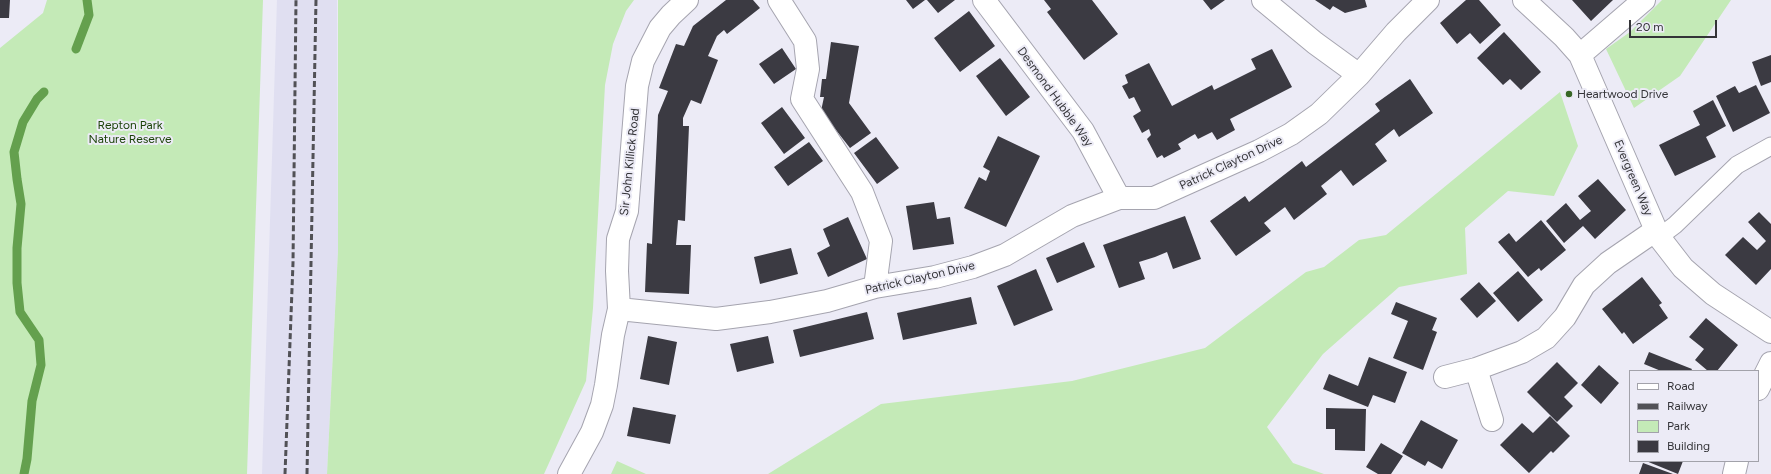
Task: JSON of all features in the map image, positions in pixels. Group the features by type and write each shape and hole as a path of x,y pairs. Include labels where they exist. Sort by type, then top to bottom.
{"street":[{"name":"Sir John Killick Road","path":"569,474 592,432 602,405 619,308 617,271 618,239 627,211 637,86 643,61 652,41 671,15 687,0"},
{"path":"779,0 805,41 808,69 802,99 862,192 881,241 876,287"},
{"name":"Desmond Hubble Way","path":"984,0 1083,131 1119,198"},
{"path":"1264,0 1315,43 1358,75"},
{"name":"Patrick Clayton Drive","path":"619,308 716,318 770,312 827,301 876,287 935,277 1005,255 1072,216 1119,198 1154,198 1259,151 1291,134 1319,114 1358,75 1396,32 1428,0"},
{"name":"Evergreen Way","path":"1524,0 1564,36 1580,55 1657,234 1683,268 1713,294 1771,332"},
{"path":"1580,55 1644,0"},
{"path":"1445,377 1476,369 1522,352 1546,338 1565,318 1584,285 1608,263 1657,234"},
{"path":"1759,387 1771,363"},
{"path":"1476,369 1492,420"},
{"path":"1734,474 1737,462"}],"lane":[{"path":"1657,234 1675,225 1737,165 1771,146"}],"shaded area":[{"path":"277,0 337,0 338,251 327,474 262,474"}],"green space":[{"name":"Repton Park Nature Reserve","path":"47,0 263,0 247,474 0,474 0,48 43,13"},
{"path":"338,0 634,0 626,11 613,44 605,85 593,308 586,381 544,474 327,474 338,251"},
{"path":"1662,0 1731,0 1680,76 1634,108 1606,49 1630,32"},
{"path":"1560,92 1578,146 1554,196 1508,191 1465,228 1467,274 1399,287 1323,354 1267,427 1293,463 1324,474 768,474 881,404 1072,381 1205,348 1306,272 1324,267 1359,240 1386,235"},
{"path":"617,461 646,474 611,474"}],"building":[{"path":"0,0 10,0 9,18 0,18"},
{"path":"726,0 753,0 760,8 727,34 724,30 717,36 708,56 718,60 701,104 691,100 683,118 683,126 689,126 685,221 678,220 676,245 691,245 689,294 645,292 647,243 652,244 658,115 668,91 659,88 676,44 684,46 693,26"},
{"path":"906,0 925,0 913,9"},
{"path":"927,0 955,0 938,13"},
{"path":"1044,0 1092,0 1118,34 1084,60 1047,12 1051,9"},
{"path":"1203,0 1225,0 1211,10"},
{"path":"1315,0 1365,0 1367,7 1345,13 1333,6 1330,10"},
{"path":"1466,0 1479,0 1501,25 1480,44 1470,33 1457,44 1440,23"},
{"path":"1572,0 1613,0 1591,21"},
{"path":"969,11 995,46 960,72 934,38"},
{"path":"1504,32 1541,72 1521,90 1510,79 1503,85 1477,58"},
{"path":"831,42 859,46 849,103 871,133 850,148 821,111 824,97 820,97 822,79 826,79"},
{"path":"782,48 796,69 774,84 759,64"},
{"path":"1272,49 1292,87 1230,119 1235,130 1217,140 1212,132 1198,139 1195,134 1178,144 1181,149 1164,158 1162,155 1157,158 1147,139 1151,135 1149,129 1142,133 1133,116 1141,111 1134,97 1129,99 1122,86 1128,83 1125,75 1149,63 1172,106 1212,85 1214,90 1256,69 1251,59"},
{"path":"1771,55 1771,82 1761,86 1752,62"},
{"path":"1000,58 1030,97 1006,116 976,76"},
{"path":"1410,79 1433,113 1399,137 1394,129 1375,144 1387,161 1353,186 1341,170 1321,186 1327,194 1294,220 1285,207 1264,223 1271,231 1236,256 1210,221 1245,196 1249,202 1302,161 1306,167 1380,111 1375,104"},
{"path":"1756,85 1770,113 1733,132 1716,96 1735,86 1739,93"},
{"path":"1713,100 1726,126 1706,137 1716,157 1675,176 1659,145 1700,125 1693,111"},
{"path":"782,107 805,138 784,154 761,123"},
{"path":"998,136 1040,156 1006,227 964,208 979,177 986,181 990,171 983,167"},
{"path":"876,137 899,168 877,184 854,153"},
{"path":"809,142 823,161 788,186 774,167"},
{"path":"1598,179 1626,210 1595,239 1583,226 1564,243 1546,221 1566,203 1580,220 1591,211 1578,196"},
{"path":"934,202 937,219 950,217 954,244 913,250 906,206"},
{"path":"1759,212 1771,224 1771,269 1756,285 1725,255 1743,237 1757,250 1766,241 1748,222"},
{"path":"1185,216 1201,259 1173,269 1167,252 1139,262 1145,279 1119,288 1103,245"},
{"path":"848,217 867,259 828,277 817,253 830,246 823,229"},
{"path":"1541,220 1566,250 1541,271 1539,268 1528,277 1498,242 1509,233 1516,242"},
{"path":"1084,242 1095,267 1057,283 1046,258"},
{"path":"791,248 798,274 760,284 754,257"},
{"path":"1036,269 1053,310 1014,326 997,286"},
{"path":"1518,271 1543,300 1518,322 1493,293"},
{"path":"1642,277 1662,303 1659,305 1668,318 1633,344 1624,332 1622,334 1602,309"},
{"path":"1479,282 1496,301 1477,318 1460,299"},
{"path":"971,297 977,324 903,340 897,313"},
{"path":"1396,302 1437,318 1432,330 1437,332 1423,370 1393,358 1408,321 1391,314"},
{"path":"867,312 874,339 800,357 793,330"},
{"path":"1706,318 1738,345 1718,370 1707,370 1695,360 1704,349 1689,337"},
{"path":"648,336 677,342 669,385 640,379"},
{"path":"768,336 774,363 737,372 730,344"},
{"path":"1649,352 1692,369 1659,370 1644,364"},
{"path":"1369,357 1407,372 1395,403 1373,395 1368,407 1323,389 1329,374 1358,386"},
{"path":"1557,362 1578,383 1564,397 1573,406 1557,422 1527,392"},
{"path":"1599,365 1619,383 1601,404 1581,385"},
{"path":"633,407 676,415 670,444 627,436"},
{"path":"1326,408 1366,409 1365,451 1335,450 1335,429 1326,429"},
{"path":"1550,416 1570,436 1553,453 1551,451 1529,473 1500,445 1522,423 1533,433"},
{"path":"1421,420 1458,440 1442,469 1428,461 1425,466 1402,453"},
{"path":"1381,443 1403,456 1391,474 1378,474 1366,467"},
{"path":"1648,462 1683,462 1678,474"},
{"path":"1643,463 1673,474 1639,474"}],"waterway":[{"path":"76,49 89,15 87,0"},
{"path":"24,474 27,459 32,401 41,365 39,340 20,312 17,283 17,248 21,204 14,152 23,122 37,99 44,92"}],"railway":[{"path":"285,474 293,263 296,0"},
{"path":"307,474 316,0"}],"place":[{"name":"Heartwood Drive","path":"1569,94"}]}
